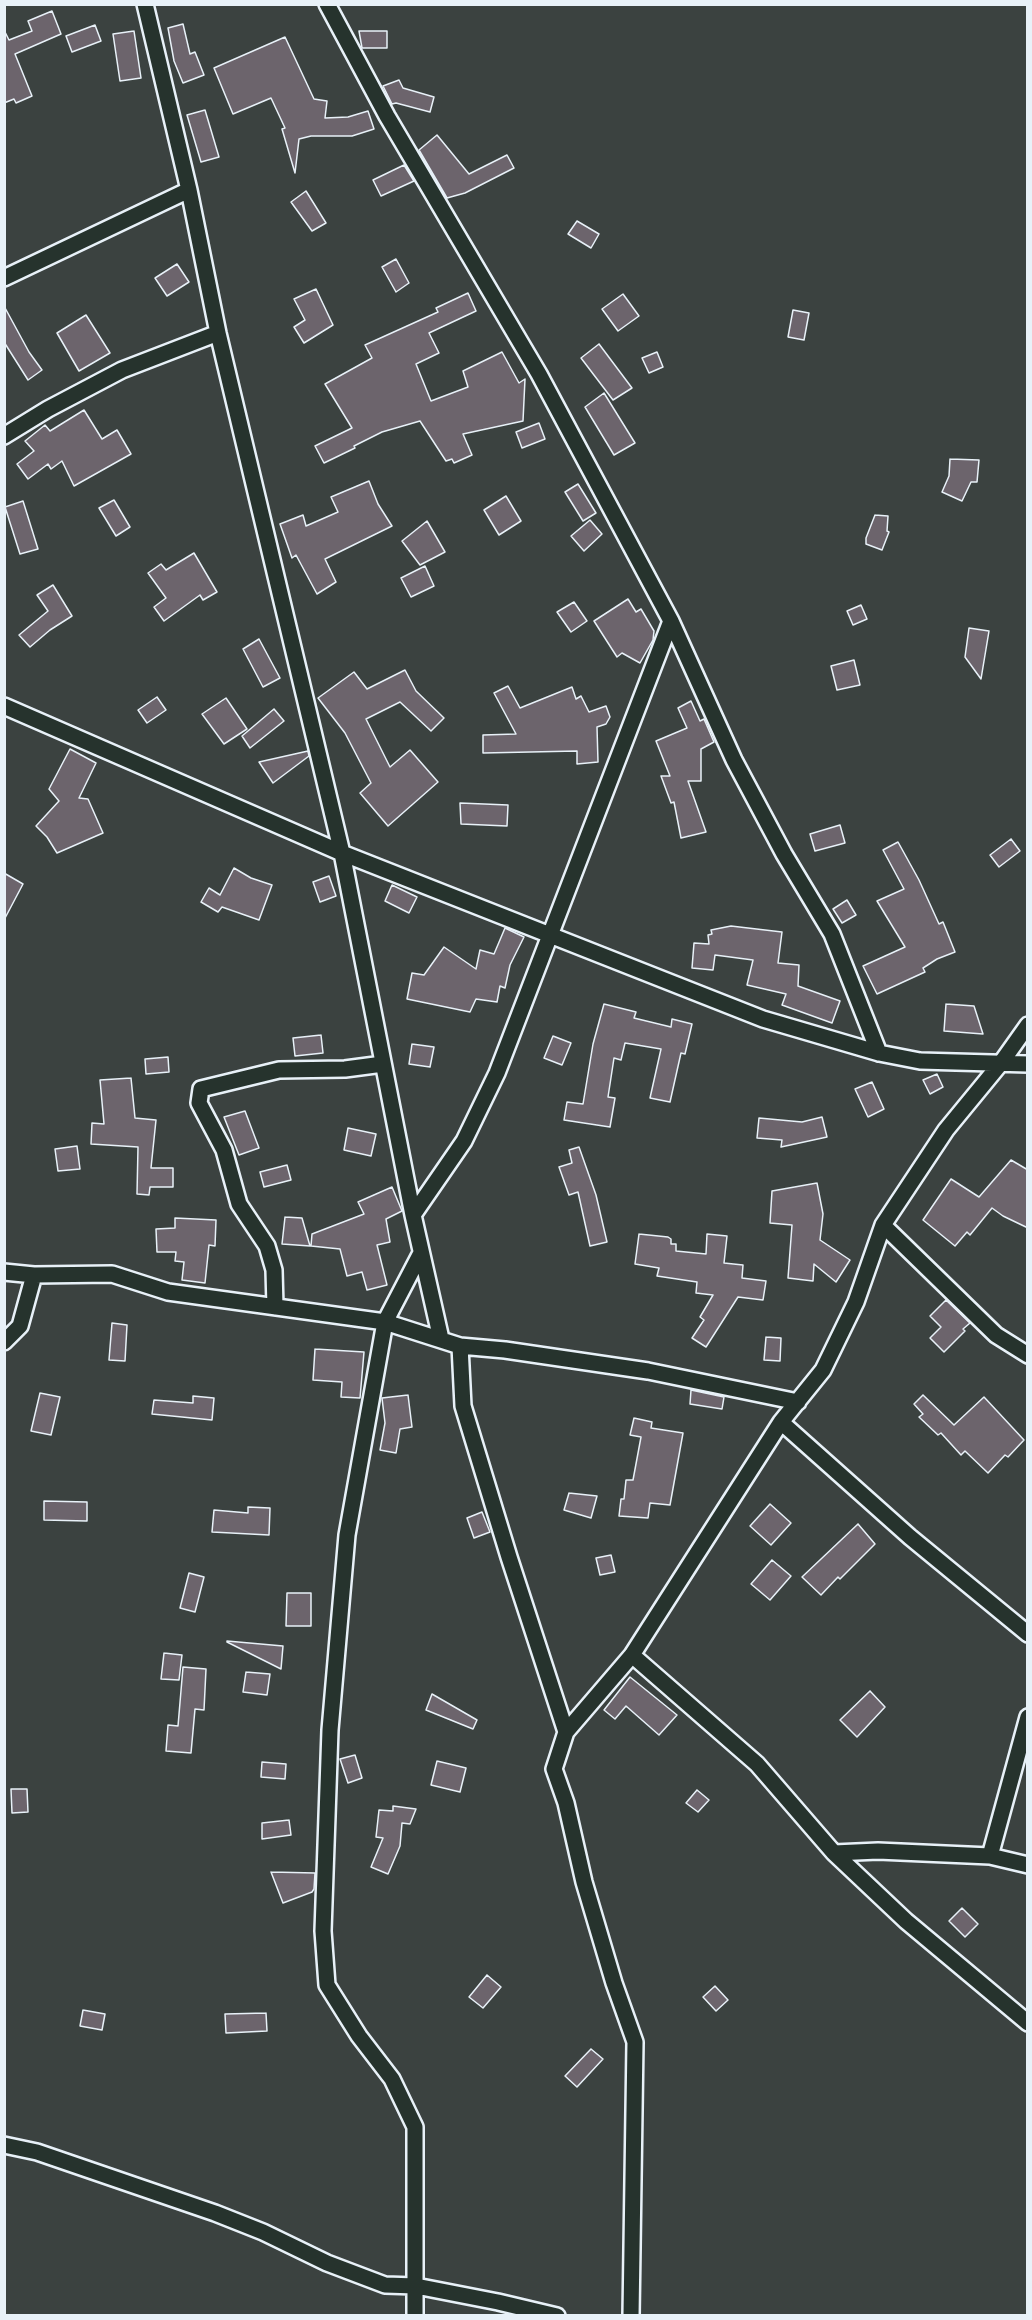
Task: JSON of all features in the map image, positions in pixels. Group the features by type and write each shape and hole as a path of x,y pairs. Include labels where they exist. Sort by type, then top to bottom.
{"street":[{"path":"145,4 189,190 218,333 342,853 413,1215 441,1339"},
{"path":"327,4 387,116 538,374 671,621 734,760 784,854 832,934 879,1053"},
{"path":"4,278 189,190"},
{"path":"4,436 48,409 122,370 218,333"},
{"path":"413,1215 464,1141 497,1073 671,621"},
{"path":"4,706 342,853 763,1019 879,1053 920,1061 1028,1064"},
{"path":"631,2316 635,2042 614,1983 584,1882 566,1803 554,1769 566,1732 632,1655 781,1422 823,1370 856,1302 883,1225 946,1130 1001,1063 1028,1025"},
{"path":"275,1307 274,1270 267,1246 238,1204 224,1150 199,1103 201,1089 279,1070 345,1069 383,1064"},
{"path":"883,1225 996,1335 1028,1355"},
{"path":"415,2316 415,2127 392,2079 359,2037 327,1985 323,1931 330,1730 347,1535 385,1322 421,1253"},
{"path":"4,1272 34,1275 112,1274 168,1292 385,1322 460,1346 505,1350 648,1371 798,1402"},
{"path":"4,1342 20,1326 34,1275"},
{"path":"460,1346 463,1406 566,1732"},
{"path":"781,1422 910,1537 1028,1634"},
{"path":"632,1655 757,1764 834,1853 906,1921 1028,2022"},
{"path":"990,1856 1028,1717"},
{"path":"834,1853 878,1851 990,1856 1028,1865"},
{"path":"4,2145 37,2152 215,2213 263,2232 327,2263 385,2285 416,2286 557,2316"}],"building":[{"path":"52,11 61,34 15,54 32,96 16,103 14,99 4,103 4,30 9,40 32,31 28,21"},
{"path":"183,24 190,54 195,52 204,75 183,83 174,61 168,28"},
{"path":"95,25 101,41 72,52 66,36"},
{"path":"134,31 141,78 120,81 113,34"},
{"path":"359,31 387,31 387,48 362,48"},
{"path":"285,37 314,99 327,101 325,118 348,117 368,111 374,129 352,136 311,136 299,139 295,173 282,129 285,128 271,98 233,114 214,68"},
{"path":"399,80 403,88 434,97 430,112 396,103 392,104 383,86"},
{"path":"205,110 219,157 201,162 187,115"},
{"path":"437,135 469,174 507,155 514,168 465,193 447,198 419,150"},
{"path":"404,165 414,181 381,196 373,180"},
{"path":"306,191 326,223 312,231 291,202"},
{"path":"577,221 599,234 591,248 568,234"},
{"path":"396,259 409,283 396,292 382,267"},
{"path":"177,264 189,282 167,296 155,278"},
{"path":"316,289 333,325 304,343 294,327 305,320 294,299"},
{"path":"468,293 476,311 429,333 439,353 416,364 431,401 468,387 463,371 502,352 519,383 525,379 523,421 463,434 472,455 454,463 452,459 446,461 420,421 382,432 324,463 315,446 352,428 325,384 372,358 365,345 438,312 436,308"},
{"path":"623,294 639,316 618,331 602,309"},
{"path":"4,306 29,352 42,370 28,380 4,342"},
{"path":"793,310 809,313 804,340 788,337"},
{"path":"86,315 110,353 79,371 57,333"},
{"path":"599,344 632,388 613,400 581,358"},
{"path":"657,352 663,367 649,373 642,358"},
{"path":"604,393 635,443 614,455 585,407"},
{"path":"84,410 102,439 117,430 131,454 74,486 62,461 51,469 48,464 28,479 17,464 34,451 25,441 45,425 50,431"},
{"path":"539,423 545,439 522,448 516,432"},
{"path":"950,459 979,460 977,482 971,482 962,501 942,492 949,476"},
{"path":"369,481 378,504 392,526 325,559 336,582 317,594 296,555 292,558 280,524 303,515 306,526 338,512 331,497"},
{"path":"578,484 596,513 583,521 565,492"},
{"path":"506,496 521,521 499,535 484,510"},
{"path":"114,500 130,527 116,536 99,508"},
{"path":"23,501 38,549 20,554 5,507"},
{"path":"875,515 888,516 887,531 889,532 882,550 866,544"},
{"path":"590,520 602,534 584,551 571,536"},
{"path":"427,521 445,552 420,565 402,541"},
{"path":"194,553 217,592 203,600 200,595 164,621 154,607 166,598 148,573 161,564 166,570"},
{"path":"425,566 434,586 411,597 401,578"},
{"path":"53,585 72,616 50,630 30,647 19,635 48,611 37,595"},
{"path":"628,599 636,612 641,609 654,631 653,640 640,663 622,653 617,657 594,621"},
{"path":"574,602 587,621 571,632 557,612"},
{"path":"861,605 867,619 853,625 847,611"},
{"path":"969,628 989,631 981,679 965,657"},
{"path":"259,639 280,678 263,687 243,649"},
{"path":"854,660 860,685 837,690 831,666"},
{"path":"405,670 416,691 444,718 431,731 400,702 366,719 390,767 410,750 438,782 388,826 360,793 371,783 345,733 318,698 354,672 367,689"},
{"path":"508,686 520,708 572,687 576,699 581,696 589,712 606,706 610,717 606,724 597,727 598,762 577,764 577,751 483,753 483,735 516,734 494,693"},
{"path":"157,697 166,710 147,723 138,710"},
{"path":"226,698 247,729 224,744 202,714"},
{"path":"691,701 700,721 704,719 714,742 701,749 701,781 688,781 706,832 681,838 674,802 671,803 661,776 670,776 656,741 687,728 678,708"},
{"path":"274,709 284,721 250,748 242,736"},
{"path":"70,749 96,763 79,798 88,799 103,833 57,853 47,837 36,826 59,801 49,789"},
{"path":"308,751 309,756 273,783 259,762"},
{"path":"460,803 508,805 507,826 461,824"},
{"path":"840,825 845,843 815,851 810,834"},
{"path":"1011,839 1020,851 999,867 990,855"},
{"path":"898,842 939,924 943,922 955,952 923,968 925,972 877,994 863,966 905,947 877,901 904,889 883,850"},
{"path":"234,868 251,878 272,885 259,920 222,907 218,912 201,902 209,888 220,895"},
{"path":"4,873 23,884 4,920"},
{"path":"329,876 336,896 320,902 313,882"},
{"path":"392,885 417,897 409,913 385,901"},
{"path":"847,900 856,915 842,923 833,909"},
{"path":"731,926 782,932 778,963 799,965 798,986 840,1001 832,1023 782,1005 786,994 747,985 753,960 715,955 713,970 692,968 694,943 709,944 708,935 712,934 711,930"},
{"path":"505,928 524,937 510,965 505,988 500,986 497,1002 476,999 470,1012 407,999 412,973 424,975 444,947 476,969 480,950 494,954"},
{"path":"604,1004 636,1012 634,1018 671,1027 672,1019 692,1024 685,1054 681,1053 670,1102 650,1098 661,1049 625,1043 621,1060 614,1058 608,1097 615,1098 610,1127 564,1120 567,1102 583,1104 593,1044"},
{"path":"946,1004 974,1006 983,1034 944,1031"},
{"path":"321,1035 323,1053 295,1056 293,1038"},
{"path":"553,1036 571,1043 562,1065 544,1058"},
{"path":"412,1044 434,1047 430,1067 409,1064"},
{"path":"168,1057 169,1072 146,1074 145,1059"},
{"path":"937,1074 943,1087 930,1094 923,1080"},
{"path":"131,1078 135,1118 156,1120 151,1168 173,1168 173,1187 150,1187 149,1195 137,1194 138,1147 91,1144 92,1123 104,1124 100,1080"},
{"path":"872,1082 884,1109 868,1117 855,1089"},
{"path":"245,1111 259,1148 239,1155 224,1117"},
{"path":"822,1117 827,1137 781,1147 782,1140 757,1138 759,1118 802,1122"},
{"path":"348,1128 376,1134 371,1156 344,1150"},
{"path":"77,1146 80,1169 58,1171 55,1149"},
{"path":"579,1147 596,1195 607,1242 590,1246 578,1192 569,1195 559,1167 572,1163 569,1150"},
{"path":"1011,1160 1028,1170 1028,1228 992,1208 970,1235 967,1232 955,1246 923,1220 951,1179 979,1197"},
{"path":"287,1165 291,1180 264,1187 260,1172"},
{"path":"817,1183 823,1214 820,1240 850,1260 836,1282 814,1264 813,1281 788,1278 792,1225 770,1223 772,1191"},
{"path":"392,1187 402,1211 386,1219 390,1242 377,1245 387,1285 367,1290 362,1272 347,1276 340,1249 311,1246 312,1234 364,1214 358,1202"},
{"path":"285,1217 302,1218 310,1246 282,1244"},
{"path":"175,1218 216,1220 215,1246 209,1245 205,1283 182,1280 184,1262 175,1261 176,1252 157,1252 156,1229 175,1228"},
{"path":"639,1234 668,1237 671,1239 671,1244 676,1244 676,1251 706,1254 707,1234 727,1236 724,1263 743,1265 742,1278 766,1281 763,1300 738,1297 706,1347 692,1338 704,1320 700,1317 713,1295 696,1293 697,1282 657,1276 659,1268 635,1264"},
{"path":"946,1300 970,1323 944,1352 930,1338 941,1327 930,1316"},
{"path":"112,1323 127,1325 125,1361 109,1360"},
{"path":"766,1337 781,1338 780,1361 764,1360"},
{"path":"315,1349 364,1352 360,1398 341,1397 342,1382 313,1380"},
{"path":"691,1390 724,1397 722,1409 690,1404"},
{"path":"40,1393 60,1397 51,1435 31,1431"},
{"path":"408,1395 412,1427 400,1429 396,1453 380,1450 385,1423 382,1398"},
{"path":"923,1395 954,1425 984,1397 1024,1440 988,1473 965,1451 961,1455 941,1433 938,1435 919,1417 923,1414 914,1404"},
{"path":"193,1396 214,1398 212,1420 152,1414 154,1400 193,1403"},
{"path":"634,1418 652,1422 651,1428 683,1433 670,1505 650,1503 648,1518 619,1516 626,1480 633,1480 641,1437 630,1435"},
{"path":"569,1493 597,1496 591,1518 564,1510"},
{"path":"44,1501 87,1502 87,1521 44,1520"},
{"path":"770,1504 791,1523 771,1545 750,1526"},
{"path":"248,1507 270,1508 269,1535 212,1532 214,1510 248,1513"},
{"path":"482,1512 490,1532 474,1538 467,1518"},
{"path":"858,1524 875,1544 821,1595 802,1577"},
{"path":"611,1555 615,1572 600,1575 596,1558"},
{"path":"772,1560 791,1576 770,1600 751,1584"},
{"path":"189,1573 204,1577 195,1612 180,1608"},
{"path":"287,1593 311,1593 311,1626 286,1626"},
{"path":"227,1642 283,1646 281,1669"},
{"path":"164,1653 182,1655 179,1680 161,1679"},
{"path":"183,1667 206,1669 204,1710 195,1709 191,1753 166,1751 168,1725 178,1726"},
{"path":"246,1672 270,1674 267,1695 243,1692"},
{"path":"630,1677 677,1715 659,1735 626,1706 615,1719 604,1710"},
{"path":"870,1691 885,1707 857,1737 840,1720"},
{"path":"432,1694 477,1720 473,1729 426,1710"},
{"path":"355,1755 362,1778 348,1783 340,1759"},
{"path":"437,1761 466,1768 460,1792 431,1785"},
{"path":"262,1762 286,1764 285,1779 261,1777"},
{"path":"11,1789 27,1789 28,1812 12,1813"},
{"path":"697,1790 709,1800 698,1812 686,1803"},
{"path":"393,1806 416,1809 410,1824 402,1823 400,1846 388,1874 371,1867 383,1838 376,1837 379,1810 393,1811"},
{"path":"289,1820 291,1835 262,1839 262,1823"},
{"path":"271,1872 315,1873 314,1889 312,1892 283,1903"},
{"path":"962,1908 978,1924 965,1937 949,1921"},
{"path":"487,1975 501,1987 483,2008 469,1997"},
{"path":"715,1986 728,2000 716,2011 703,1997"},
{"path":"83,2010 105,2014 102,2030 80,2026"},
{"path":"266,2013 267,2031 226,2033 225,2014"},
{"path":"591,2049 603,2059 577,2087 565,2076"}]}
